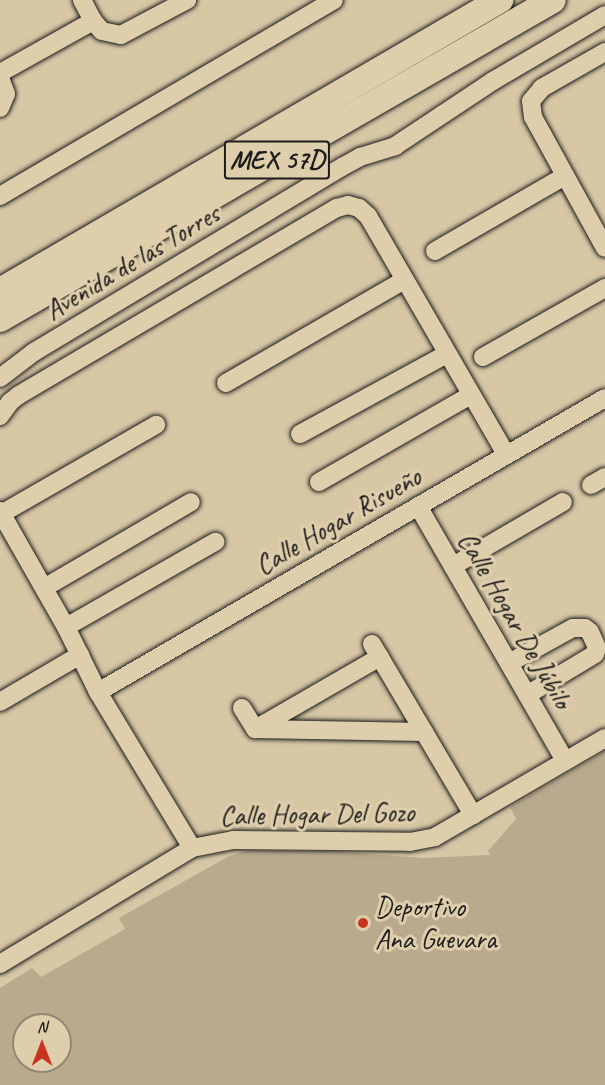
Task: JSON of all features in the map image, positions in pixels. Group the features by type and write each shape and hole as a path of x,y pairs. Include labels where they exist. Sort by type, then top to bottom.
{"highway":[{"name":"MEX 57D","path":"0,291 500,0"},
{"name":"MEX 57D","path":"0,320 553,0"}],"street":[{"path":"82,0 93,21 102,31 121,35 187,0"},
{"path":"0,196 334,0"},
{"name":"Avenida de las Torres","path":"0,378 34,352 332,173 360,157 396,146 493,81 605,15"},
{"path":"0,73 93,21"},
{"path":"605,52 542,88 531,101 533,117 605,248"},
{"path":"0,78 6,94 0,108"},
{"path":"435,251 565,176"},
{"path":"0,416 10,402 20,395 337,208 348,205 359,208 368,216 403,281 506,454"},
{"path":"226,383 403,281"},
{"path":"483,357 605,288"},
{"path":"300,434 447,354"},
{"path":"320,482 471,395"},
{"name":"Calle Hogar Risueño","path":"98,692 605,398"},
{"path":"156,425 1,512 66,627 98,692 192,848"},
{"path":"44,588 191,502"},
{"path":"453,566 563,502"},
{"name":"Calle Hogar De Júbilo","path":"418,506 565,761"},
{"path":"66,627 215,542"},
{"path":"509,663 573,628 579,626 590,633 597,648 595,654 527,695"},
{"path":"255,729 376,650 473,815"},
{"path":"0,702 80,655"},
{"path":"242,708 255,729"},
{"path":"255,729 424,732"},
{"name":"Calle Hogar Del Gozo","path":"0,964 192,848 212,842 233,840 410,842 435,837 605,738"}],"shaded area":[{"name":"Deportivo Ana Guevara","path":"605,751 605,1085 0,1085 0,988 32,968 41,977 125,929 119,918 229,856 246,851 327,851 423,858 490,855 488,851 516,819 510,807"}],"place":[{"name":"Deportivo Ana Guevara","path":"363,923"}]}
